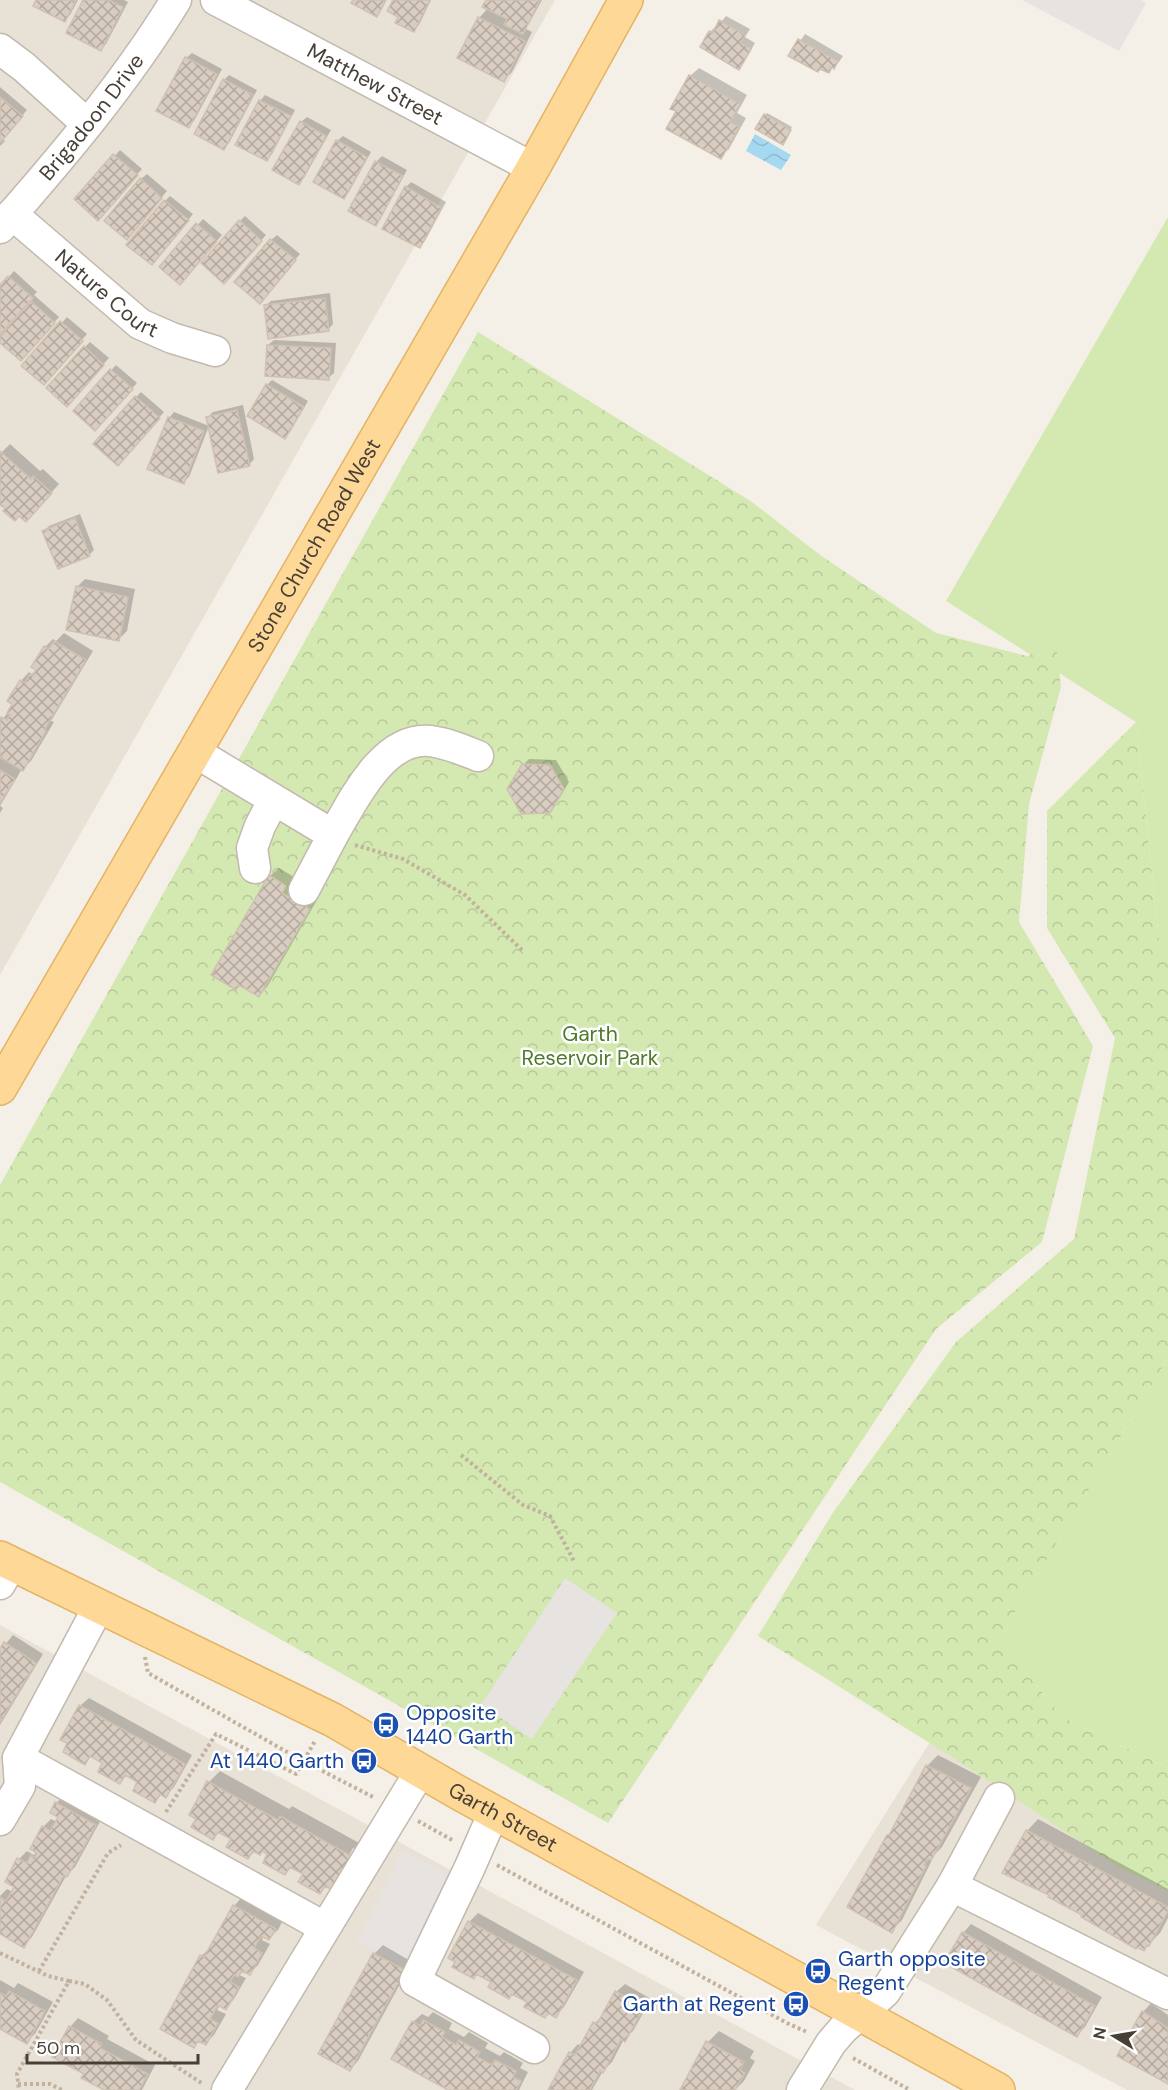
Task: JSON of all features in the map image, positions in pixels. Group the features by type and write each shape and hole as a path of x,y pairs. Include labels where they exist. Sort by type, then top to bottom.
{"main road":[{"name":"Stone Church Road West","path":"0,1088 533,168 626,0"},
{"name":"Garth Street","path":"4,1568 99,1606 333,1720 494,1812 998,2090"}],"street":[{"name":"Brigadoon Drive","path":"6,221 125,77 176,0"},
{"name":"Matthew Street","path":"216,0 533,168"},
{"path":"0,48 87,124"},
{"name":"Nature Court","path":"6,221 140,324 172,338 215,351"},
{"path":"304,890 343,839 378,766 391,752 409,743 428,741 448,745 478,756"},
{"path":"195,752 273,801 343,839"},
{"path":"255,868 252,848 273,801"},
{"path":"0,1820 20,1786 18,1758 99,1606"},
{"path":"18,1758 324,1927"},
{"path":"227,2090 421,1770"},
{"path":"802,2090 831,2043 858,2013 885,1992 952,1886 999,1798"},
{"path":"494,1812 415,1981 534,2048"},
{"path":"952,1886 1168,1994"}],"path":[{"path":"343,839 403,859 465,895 522,950"},
{"path":"461,1455 523,1505 550,1516 574,1563"},
{"path":"137,1625 148,1673 303,1761 396,1809 787,2024 831,2043 865,2066 910,2090"},
{"path":"0,1953 48,1976 85,1984 107,2000 136,2040 213,2090"},
{"path":"62,2090 50,2084 18,2087 17,2074 69,1981"}],"shaded area":[{"path":"0,0 555,0 0,975"},
{"path":"1022,0 1141,0 1146,3 1119,51"},
{"path":"565,1578 617,1613 532,1739 481,1705"},
{"path":"0,1625 855,2090 0,2090"},
{"path":"930,1742 1168,1875 1168,2090 1127,2090 816,1925"},
{"path":"402,1851 448,1874 403,1965 357,1942"}],"green space":[{"path":"1168,217 1168,948 1159,941 1136,722 946,601"},
{"name":"Garth Reservoir Park","path":"478,332 752,502 820,555 936,633 1027,656 1056,645 1061,687 1029,804 1019,922 1093,1046 1042,1242 936,1329 608,1823 0,1482 0,1185"},
{"path":"1136,722 1159,941 1168,948 1168,1358 999,1639 1062,1717 1168,1768 1168,1891 1119,1867 952,1757 758,1636 832,1514 956,1342 1074,1239 1115,1038 1047,928 1047,811"},
{"path":"1168,1358 1168,1768 1062,1717 999,1639"}],"water":[{"path":"755,134 791,155 781,170 746,151"}],"building":[{"path":"36,0 76,0 65,22 33,6"},
{"path":"83,0 109,0 123,7 101,51 66,33"},
{"path":"353,0 386,0 377,17 351,3"},
{"path":"393,0 430,0 414,32 395,23 398,17 387,11"},
{"path":"486,0 540,0 523,34 504,25 507,19 482,7"},
{"path":"478,17 525,41 504,82 457,58"},
{"path":"719,20 745,35 741,43 751,49 739,70 700,47 709,31 713,33"},
{"path":"798,39 838,61 834,69 832,67 829,73 820,69 818,72 788,56"},
{"path":"185,57 217,74 189,128 156,111"},
{"path":"689,75 740,104 730,122 739,127 721,159 666,129 676,111 670,109"},
{"path":"223,79 253,95 224,150 194,134"},
{"path":"0,97 23,116 1,142 0,141"},
{"path":"259,100 291,116 267,161 235,145"},
{"path":"764,114 791,130 783,145 755,129"},
{"path":"300,121 326,136 299,185 272,170"},
{"path":"336,140 367,157 344,199 313,182"},
{"path":"113,154 138,175 98,221 74,199"},
{"path":"375,161 403,176 376,226 348,211"},
{"path":"140,178 162,198 127,240 104,221"},
{"path":"405,186 441,208 420,248 382,229"},
{"path":"164,200 189,220 152,265 126,245"},
{"path":"239,220 262,241 224,284 201,263"},
{"path":"196,223 217,241 180,285 159,267"},
{"path":"270,239 296,260 260,304 234,282"},
{"path":"8,276 33,298 0,334 0,285"},
{"path":"325,298 329,331 268,339 264,305"},
{"path":"31,301 55,323 21,361 0,343 0,336"},
{"path":"60,321 83,341 44,385 21,366"},
{"path":"267,345 331,348 329,380 265,376"},
{"path":"84,346 104,365 67,407 46,388"},
{"path":"110,369 133,389 95,431 73,411"},
{"path":"266,384 304,407 285,439 247,416"},
{"path":"135,396 160,418 118,466 93,444"},
{"path":"237,410 250,466 218,473 206,417"},
{"path":"168,417 204,431 184,484 147,469"},
{"path":"0,451 31,479 33,476 52,493 26,522 19,516 15,521 3,511 5,508 0,505"},
{"path":"75,518 90,556 58,569 42,531"},
{"path":"76,586 128,597 119,641 66,630"},
{"path":"54,641 86,660 44,730 46,731 23,771 0,757 0,719 1,717 7,720 10,715 7,713 12,704 7,701 20,680 25,683 30,674 33,676 36,670 31,667 44,646 49,649"},
{"path":"522,764 550,765 564,789 550,813 521,814 507,789"},
{"path":"0,770 15,779 0,803"},
{"path":"269,875 286,886 282,893 310,909 259,997 239,985 236,990 211,975"},
{"path":"4,1642 36,1663 0,1722 0,1648"},
{"path":"79,1705 185,1764 166,1798 160,1794 155,1803 133,1791 137,1782 125,1775 120,1784 98,1772 102,1763 90,1756 85,1765 63,1752 67,1743 60,1740"},
{"path":"926,1765 971,1788 931,1860 928,1859 924,1865 926,1866 892,1933 847,1907"},
{"path":"207,1781 278,1820 280,1816 351,1856 332,1890 325,1886 320,1894 298,1882 303,1874 290,1867 285,1875 263,1863 267,1854 262,1851 260,1855 253,1851 248,1859 226,1847 231,1839 218,1832 213,1840 191,1827 196,1819 189,1815"},
{"path":"55,1802 96,1825 67,1877 64,1875 24,1948 0,1934 0,1897 6,1901 14,1887 5,1882 17,1858 27,1863 31,1855 35,1858 37,1853 30,1849 42,1826 50,1831 58,1817 50,1813"},
{"path":"1026,1830 1168,1907 1149,1946 1147,1945 1144,1951 1137,1947 1136,1949 1081,1917 1082,1915 1048,1897 1049,1895 1002,1873"},
{"path":"233,1905 276,1929 269,1940 261,1936 254,1948 262,1953 250,1975 242,1971 238,1977 234,1975 230,1982 239,1987 226,2010 218,2005 210,2019 218,2023 206,2045 198,2041 194,2048 160,2029 200,1955 204,1957"},
{"path":"468,1921 577,1980 556,2018 548,2013 545,2018 524,2007 527,2002 512,1994 509,1999 488,1987 491,1982 476,1974 474,1979 452,1967 455,1962 448,1958"},
{"path":"962,1932 1095,2006 1077,2037 944,1963"},
{"path":"373,1953 405,1970 350,2071 318,2054"},
{"path":"9,1991 45,2011 27,2044 0,2029 0,1993 6,1996"},
{"path":"615,1991 644,2007 625,2042 621,2039 603,2073 600,2071 590,2090 548,2090 569,2052 575,2055 593,2022 597,2024"},
{"path":"1142,2011 1168,2028 1168,2084 1117,2056"},
{"path":"423,2020 445,2032 442,2037 456,2045 459,2040 480,2052 477,2057 492,2065 495,2060 516,2071 513,2077 521,2081 516,2090 448,2090 391,2059 412,2021 420,2026"},
{"path":"69,2026 102,2044 100,2048 148,2074 139,2090 104,2090 81,2078 84,2074 52,2057"},
{"path":"706,2041 744,2062 740,2070 745,2073 735,2090 680,2090"}],"place":[{"name":"Opposite 1440 Garth","path":"386,1725"},
{"name":"At 1440 Garth","path":"364,1761"},
{"name":"Garth opposite Regent","path":"818,1971"},
{"name":"Garth at Regent","path":"796,2004"}]}
